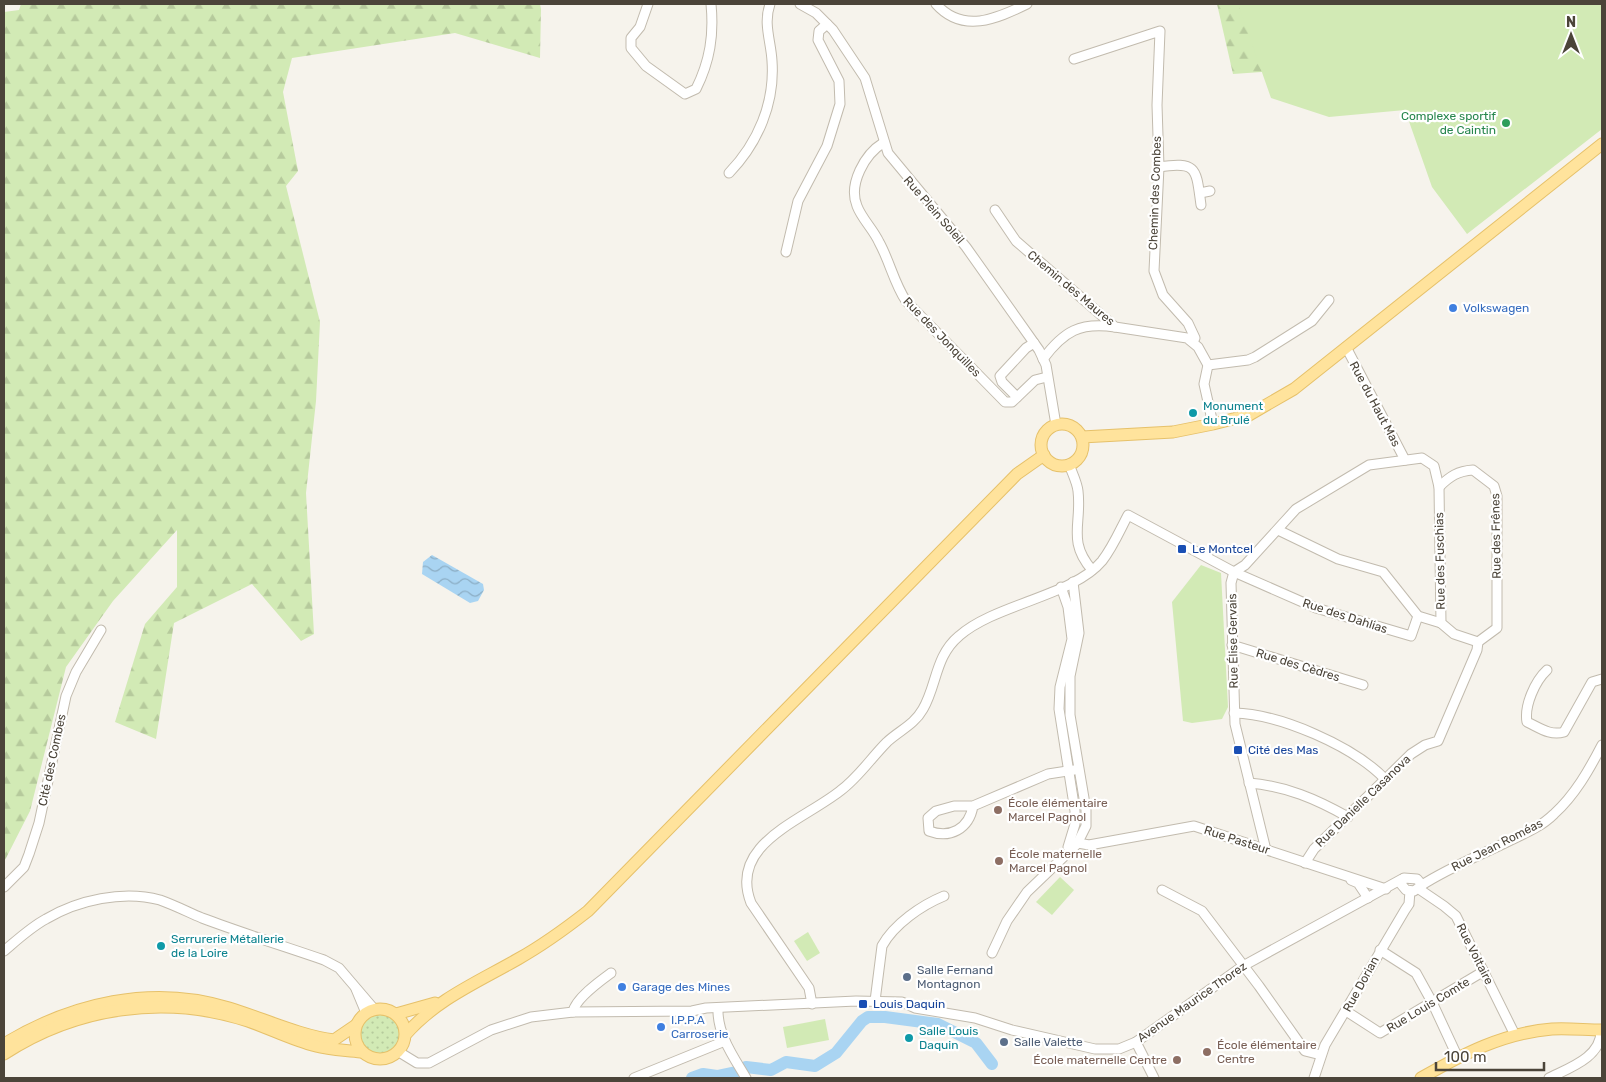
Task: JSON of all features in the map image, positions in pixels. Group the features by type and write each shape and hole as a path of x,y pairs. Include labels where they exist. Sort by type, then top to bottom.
{"main road":[{"path":"1082,437 1173,432 1249,415 1294,389 1602,144"},
{"path":"1056,425 1069,425 1077,430 1082,437 1083,446 1080,455 1069,464 1055,464 1044,455 1043,437 1048,430 1056,425"},
{"path":"406,1034 417,1021 444,1000 547,942 588,911 1016,474 1044,455"},
{"path":"4,1044 42,1023 96,1004 168,997 201,1000 319,1038 334,1040 356,1025 370,1011 389,1010 396,1014 404,1026 406,1034 399,1052 392,1057 376,1060 361,1052 318,1047 247,1021 198,1010 165,1006 100,1012 54,1028 23,1042 4,1054"},
{"path":"396,1014 444,1000"},
{"path":"356,1025 356,1044 361,1052"},
{"path":"1421,1078 1490,1042 1515,1035 1553,1029 1601,1030"}],"street":[{"path":"648,4 640,27 631,38 631,48 646,66 685,94 696,89 708,64 712,42 711,4"},
{"path":"729,173 748,149 763,121 767,109 772,85 772,60 767,22 770,4"},
{"name":"Rue Plein Soleil","path":"800,4 816,13 827,24 865,78 883,143 888,154 966,247 1034,343 1043,359 1056,425"},
{"path":"936,4 948,15 965,22 1001,16 1027,4"},
{"path":"786,252 798,201 827,146 840,104 839,82 818,40 819,31 827,24"},
{"name":"Chemin des Combes","path":"1074,59 1160,31 1157,105 1159,167 1154,271 1163,295 1188,323 1195,338 1194,342 1208,365"},
{"name":"Rue des Jonquilles","path":"883,143 876,147 864,162 857,180 855,198 860,211 879,241 897,288 906,302 1005,402 1012,402 1018,397"},
{"path":"1159,167 1181,164 1192,169 1196,173 1201,205"},
{"path":"1200,194 1210,191"},
{"name":"Chemin des Maures","path":"995,210 1016,241 1114,326 1178,336 1194,342"},
{"path":"1213,424 1204,384 1208,365 1248,360 1255,357 1312,321 1329,300"},
{"path":"1043,359 1064,336 1077,328 1102,325 1114,326"},
{"path":"1034,343 1026,348 1000,376 1002,382 1018,397 1035,380 1047,377"},
{"name":"Rue du Haut Mas","path":"1346,347 1404,460"},
{"path":"812,1004 808,988 750,903 745,877 749,862 762,844 841,791 889,741 914,723 924,707 940,660 960,634 990,617 1073,582 1092,570 1102,561 1128,515 1234,572 1245,566 1296,509 1369,465 1422,458 1434,466 1439,487"},
{"path":"1069,464 1078,491 1077,539 1082,558 1092,570"},
{"name":"Rue des Frênes","path":"1439,487 1450,476 1461,471 1474,470 1494,486 1497,496 1497,628 1478,642"},
{"name":"Rue des Fuschias","path":"1439,487 1441,624 1454,634 1478,642"},
{"path":"1278,530 1338,559 1383,572 1418,616 1441,624"},
{"name":"Rue des Dahlias","path":"1234,572 1316,608 1411,636 1418,616"},
{"name":"Rue Élise Gervais","path":"1234,572 1231,583 1235,724 1266,850"},
{"path":"992,953 1007,921 1027,892 1066,854 1086,826 1086,810 1070,715 1068,689 1079,633 1073,582"},
{"path":"1061,587 1068,607 1072,639 1060,687 1059,709 1075,812 1074,842"},
{"name":"Cité des Combes","path":"4,887 24,867 29,854 39,823 66,696 76,672 101,630"},
{"name":"Rue Danielle Casanova","path":"1305,863 1314,849 1348,817 1384,778 1411,754 1438,741 1477,650 1478,642"},
{"name":"Rue des Cèdres","path":"1232,645 1363,685"},
{"path":"1547,670 1539,677 1526,713 1527,722 1548,733 1557,734 1564,732 1592,682 1602,679"},
{"path":"1234,713 1252,713 1280,720 1353,753 1373,766 1384,778"},
{"name":"Rue Jean Roméas","path":"1412,885 1431,873 1444,871 1525,833 1554,815 1585,776 1602,745"},
{"path":"973,806 967,823 950,834 940,835 929,831 928,818 936,811 954,806 973,806 1048,774 1079,769"},
{"path":"1249,783 1270,785 1315,798 1348,817"},
{"name":"Rue Pasteur","path":"1074,842 1089,845 1194,826 1386,889"},
{"name":"Rue Pasteur","path":"1344,876 1358,884 1368,898"},
{"name":"Avenue Maurice Thorez","path":"399,1052 417,1063 429,1063 505,1025 541,1015 573,1012 684,1011 875,1001 902,1002 914,1008 976,1018 1012,1030 1095,1049 1119,1049 1136,1042 1243,966 1386,889 1412,885"},
{"name":"Rue Dorian","path":"1314,1078 1325,1045 1346,1011 1350,1000 1409,904 1412,885"},
{"name":"Rue Voltaire","path":"1412,885 1456,916 1515,1035"},
{"path":"1162,890 1202,911 1305,1051 1321,1055"},
{"path":"4,951 37,924 57,913 97,900 119,896 142,897 160,900 202,918 324,960 339,968 355,987 370,1011"},
{"path":"875,1001 882,946 885,941 891,933 930,902 944,896"},
{"path":"1380,950 1416,973 1458,1058"},
{"name":"Rue Louis Comte","path":"1346,1011 1380,1033 1484,971"},
{"path":"573,1012 574,1006 589,990 611,973"},
{"path":"718,1008 719,1026 724,1041 746,1078"},
{"path":"1549,1078 1592,1053 1600,1044 1601,1030"},
{"path":"634,1078 724,1041"},
{"path":"1136,1042 1154,1078"}],"green space":[{"path":"21,4 540,4 541,9 540,58 455,33 292,58 283,92 298,171 286,186 320,322 316,401 306,493 314,634 301,641 252,584 174,623 156,739 115,722 145,624 177,587 177,530 113,601 66,667 30,811 4,862 4,12 19,10"},
{"path":"1217,4 1294,4 1277,71 1233,74"},
{"name":"Complexe sportif de Caintin","path":"1238,4 1602,4 1602,129 1467,234 1432,187 1405,110 1329,117 1271,98"},
{"path":"1201,565 1221,573 1228,707 1222,719 1192,723 1183,721 1172,602"},
{"path":"1060,877 1074,890 1052,915 1036,902"},
{"path":"808,932 820,953 807,961 794,941"},
{"path":"380,1012 392,1016 398,1022 402,1034 398,1046 392,1052 380,1056 368,1052 362,1046 358,1034 362,1022 368,1016"},
{"path":"825,1019 829,1040 787,1048 783,1027"}],"water":[{"path":"432,555 483,584 484,590 478,601 470,603 422,574 423,562"}],"waterway":[{"path":"746,1067 771,1070 786,1062 815,1066 836,1053 862,1021 868,1017 885,1017 938,1024 976,1043 992,1064"},
{"path":"692,1078 703,1074 717,1076 736,1072"}],"place":[{"name":"Complexe sportif de Caintin","path":"1506,123"},
{"name":"Volkswagen","path":"1453,308"},
{"name":"Monument du Brulé","path":"1193,413"},
{"name":"Le Montcel","path":"1182,549"},
{"name":"Cité des Mas","path":"1238,750"},
{"name":"École élémentaire Marcel Pagnol","path":"998,810"},
{"name":"École maternelle Marcel Pagnol","path":"999,861"},
{"name":"Serrurerie Métallerie de la Loire","path":"161,946"},
{"name":"Salle Fernand Montagnon","path":"907,977"},
{"name":"Garage des Mines","path":"622,987"},
{"name":"Louis Daquin","path":"863,1004"},
{"name":"I.P.P.A Carroserie","path":"661,1027"},
{"name":"Salle Louis Daquin","path":"909,1038"},
{"name":"Salle Valette","path":"1004,1042"},
{"name":"École élémentaire Centre","path":"1207,1052"},
{"name":"École maternelle Centre","path":"1177,1060"}]}
